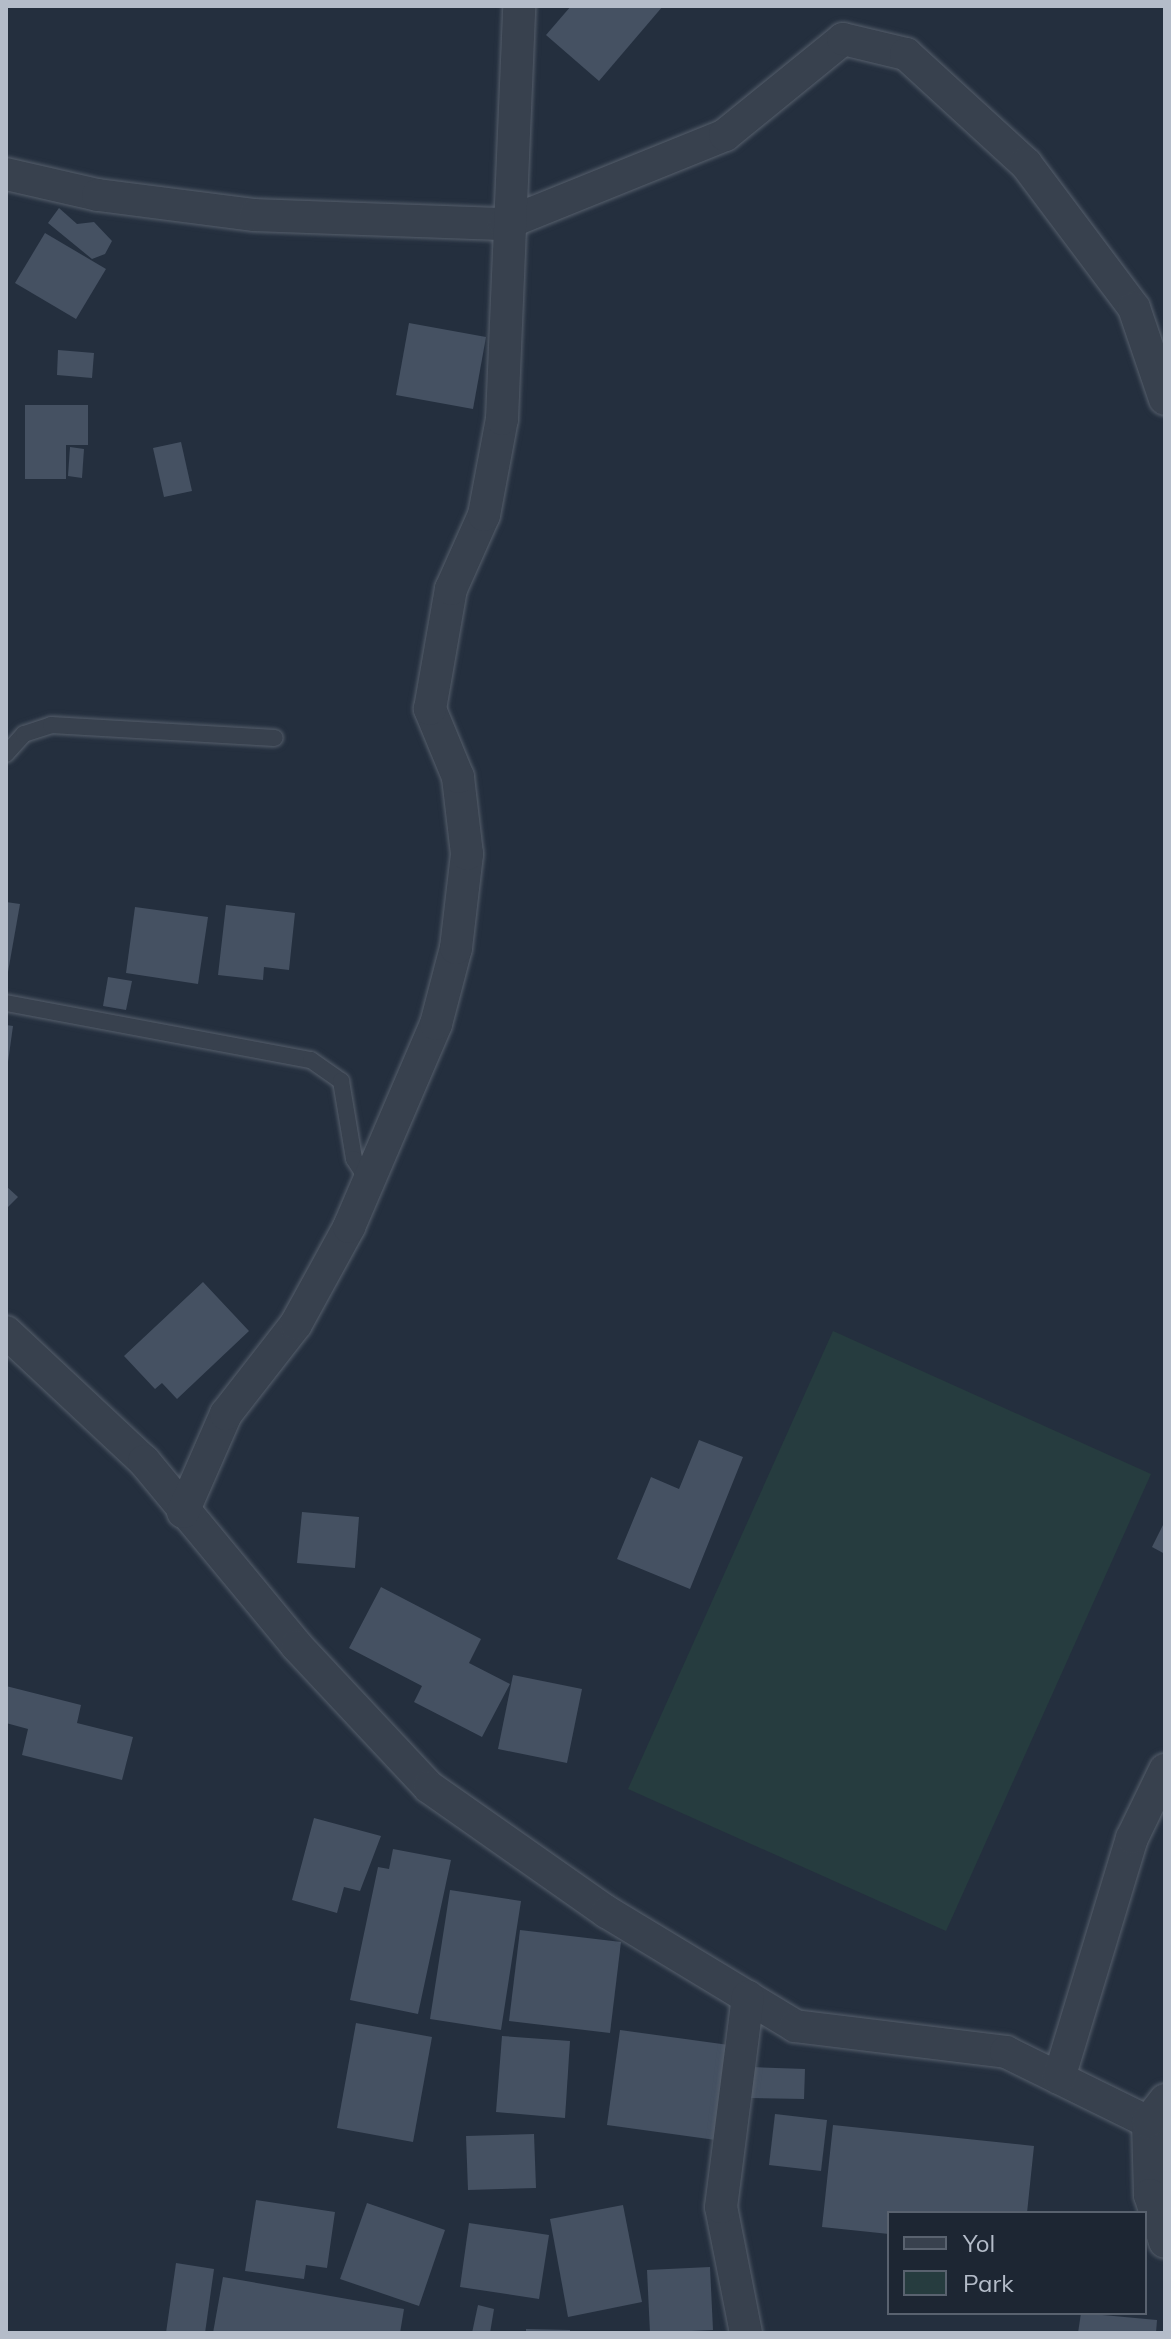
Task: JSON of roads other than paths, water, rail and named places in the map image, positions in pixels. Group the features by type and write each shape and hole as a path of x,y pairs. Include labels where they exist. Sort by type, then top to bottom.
{"street":[{"path":"183,1512 226,1414 296,1324 369,1182 436,1024 456,948 467,854 458,777 430,709 451,589 484,515 502,419 512,309 505,224 519,6"},
{"path":"6,174 98,195 255,215 505,224 725,135 843,39 906,54 1026,164 1125,296 1165,399"},
{"path":"6,1332 144,1461 183,1512 429,1787 607,1912 795,2026 1006,2052 1059,2078 1159,2115 1150,2195 1165,2242"},
{"path":"1059,2078 1132,1838 1165,1770"},
{"path":"746,2333 721,2207 748,1997"}],"lane":[{"path":"6,754 24,734 51,725 275,738"},
{"path":"6,1003 311,1060 341,1081 354,1159 369,1182"}]}
